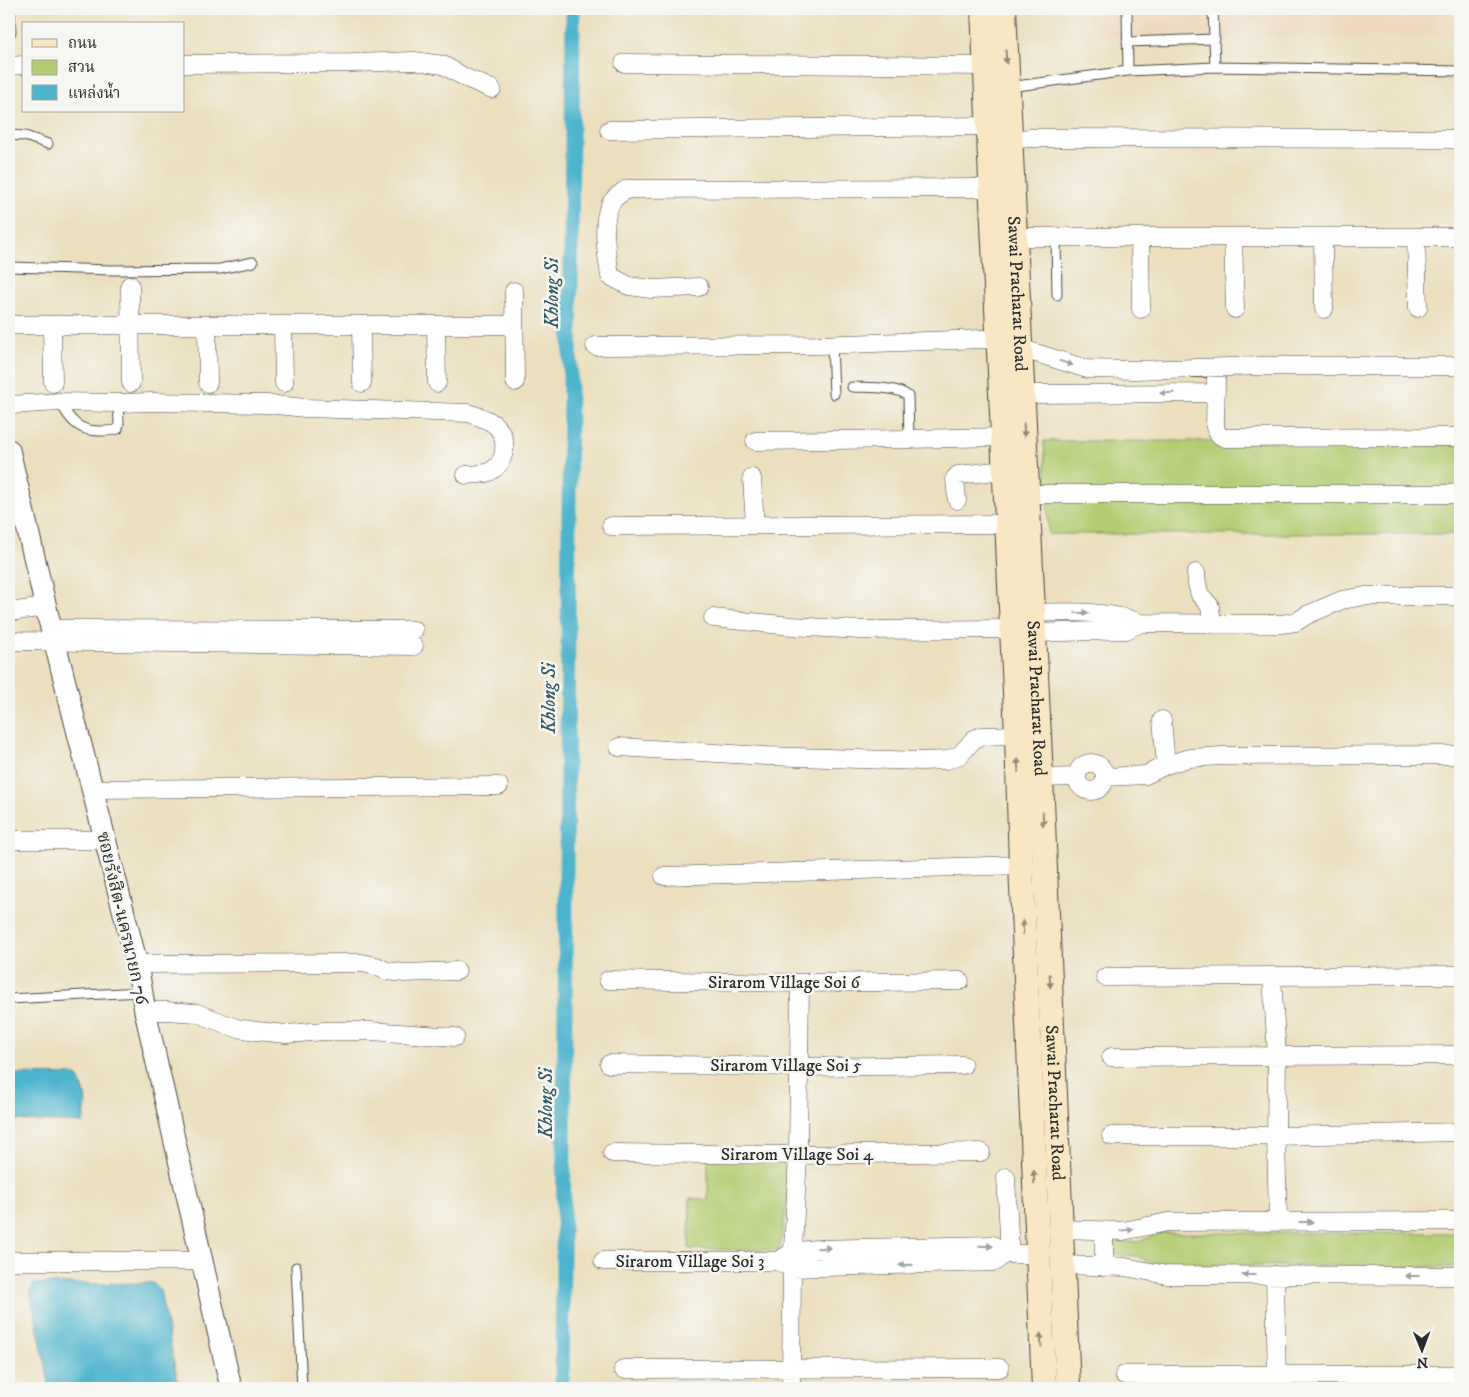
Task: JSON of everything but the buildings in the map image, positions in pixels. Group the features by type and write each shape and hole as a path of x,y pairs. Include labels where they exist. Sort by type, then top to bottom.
{"main road":[{"name":"Sawai Pracharat Road","path":"983,9 992,188 1010,344 1023,394 1027,494 1027,625 1017,735 1020,864 1044,1388"},
{"name":"Sawai Pracharat Road","path":"1004,9 1015,237 1003,437 1007,524 1027,625 1041,778 1068,1388"},
{"path":"1029,1074 1054,1072"}],"street":[{"path":"185,64 414,61 443,65 466,78 492,89"},
{"path":"624,63 986,66"},
{"path":"9,66 22,65"},
{"path":"609,130 988,126"},
{"path":"1010,140 1030,138 1460,139"},
{"path":"699,287 651,289 629,286 610,276 606,246 606,213 614,199 627,189 992,188"},
{"path":"1015,237 1460,236"},
{"path":"1233,237 1235,309"},
{"path":"1323,237 1324,309"},
{"path":"1416,237 1418,308"},
{"path":"1140,238 1141,309"},
{"path":"130,285 131,383"},
{"path":"514,291 514,382"},
{"path":"9,325 514,325"},
{"path":"52,326 53,383"},
{"path":"207,326 208,383"},
{"path":"283,326 284,383"},
{"path":"361,326 362,383"},
{"path":"436,326 437,383"},
{"path":"595,346 832,345 982,339 1010,344 1087,369 1135,370 1270,366 1460,366"},
{"path":"1218,368 1215,393 1215,427 1217,433 1225,438 1460,437"},
{"path":"1134,394 1135,370"},
{"path":"1023,394 1215,393"},
{"path":"9,405 60,402 267,404 305,408 469,414 489,420 498,428 505,445 502,457 492,470 484,474 466,475"},
{"path":"756,441 1003,437"},
{"name":"ซอยรังสิต-นครนายก 76","path":"9,450 46,607 137,964 143,1002 231,1388"},
{"path":"957,500 955,478 958,475 1005,470"},
{"path":"752,478 755,525"},
{"path":"1027,494 1460,494"},
{"path":"611,526 1007,524"},
{"path":"1196,573 1200,594 1210,606 1212,624"},
{"path":"713,618 792,626 860,630 1027,625 1097,613 1127,618 1142,623 1281,624 1296,622 1307,615 1342,600 1365,596 1460,596"},
{"path":"9,612 46,607"},
{"path":"9,633 414,638"},
{"path":"9,641 54,635"},
{"path":"1162,720 1166,765"},
{"path":"619,747 765,756 947,760 960,755 974,739 981,736 1017,735"},
{"path":"1041,778 1077,777 1078,783 1082,787 1092,791 1102,787 1106,777 1146,774 1189,758 1222,756 1460,755"},
{"path":"92,789 500,786"},
{"path":"9,840 105,840"},
{"path":"664,876 1020,864"},
{"path":"137,964 362,963 388,971 405,973 457,971"},
{"path":"1105,977 1460,975"},
{"path":"1272,977 1277,1056 1278,1222"},
{"name":"Sirarom Village Soi 6","path":"608,980 800,983 960,981"},
{"path":"791,1388 788,1260 798,1155 800,983"},
{"path":"143,1002 166,1011 198,1013 236,1028 257,1032 286,1034 324,1031 372,1031 455,1037"},
{"path":"1111,1057 1460,1055"},
{"name":"Sirarom Village Soi 5","path":"608,1064 963,1065"},
{"path":"1111,1136 1276,1136 1460,1132"},
{"name":"Sirarom Village Soi 4","path":"612,1153 798,1155 981,1152"},
{"path":"1006,1177 1007,1254"},
{"path":"1061,1229 1123,1231 1168,1222 1460,1222"},
{"path":"1104,1231 1104,1267"},
{"path":"788,1260 816,1248 993,1245 1007,1254"},
{"path":"929,1246 930,1264"},
{"path":"866,1247 866,1266"},
{"path":"788,1260 866,1266 994,1262 1007,1254 1037,1254"},
{"name":"Sirarom Village Soi 3","path":"604,1261 788,1260"},
{"path":"9,1261 201,1261"},
{"path":"1062,1265 1125,1267 1167,1275 1460,1276"},
{"path":"1275,1275 1277,1382"},
{"path":"623,1370 1000,1368"},
{"path":"1124,1375 1277,1382 1460,1375"}],"lane":[{"path":"10,9 11,32"},
{"path":"1127,9 1128,70"},
{"path":"1213,9 1215,67"},
{"path":"1127,42 1215,39"},
{"path":"1008,87 1128,70 1215,67 1460,71"},
{"path":"9,135 25,136 48,144"},
{"path":"1056,237 1057,295"},
{"path":"9,267 112,270 210,269 253,262"},
{"path":"832,345 834,394"},
{"path":"852,387 896,390 908,396 909,439"},
{"path":"60,402 66,415 79,427 97,431 114,431 118,428 118,403"},
{"path":"9,999 143,1002"},
{"path":"296,1267 302,1388"}],"shaded area":[{"path":"1089,9 1460,9 1460,36 1088,36"}],"green space":[{"path":"1044,441 1460,441 1460,534 1049,534"},
{"path":"708,1156 784,1162 787,1195 779,1250 689,1249 690,1198 708,1200"},
{"path":"1161,1233 1460,1233 1460,1267 1155,1265 1137,1256 1117,1255 1112,1249 1115,1242 1137,1242"}],"water":[{"path":"9,1074 76,1075 85,1093 83,1123 9,1120"},
{"path":"153,1283 160,1290 179,1388 50,1388 30,1291 34,1284"}],"waterway":[{"name":"Khlong Si","path":"562,1388 573,9"}]}
